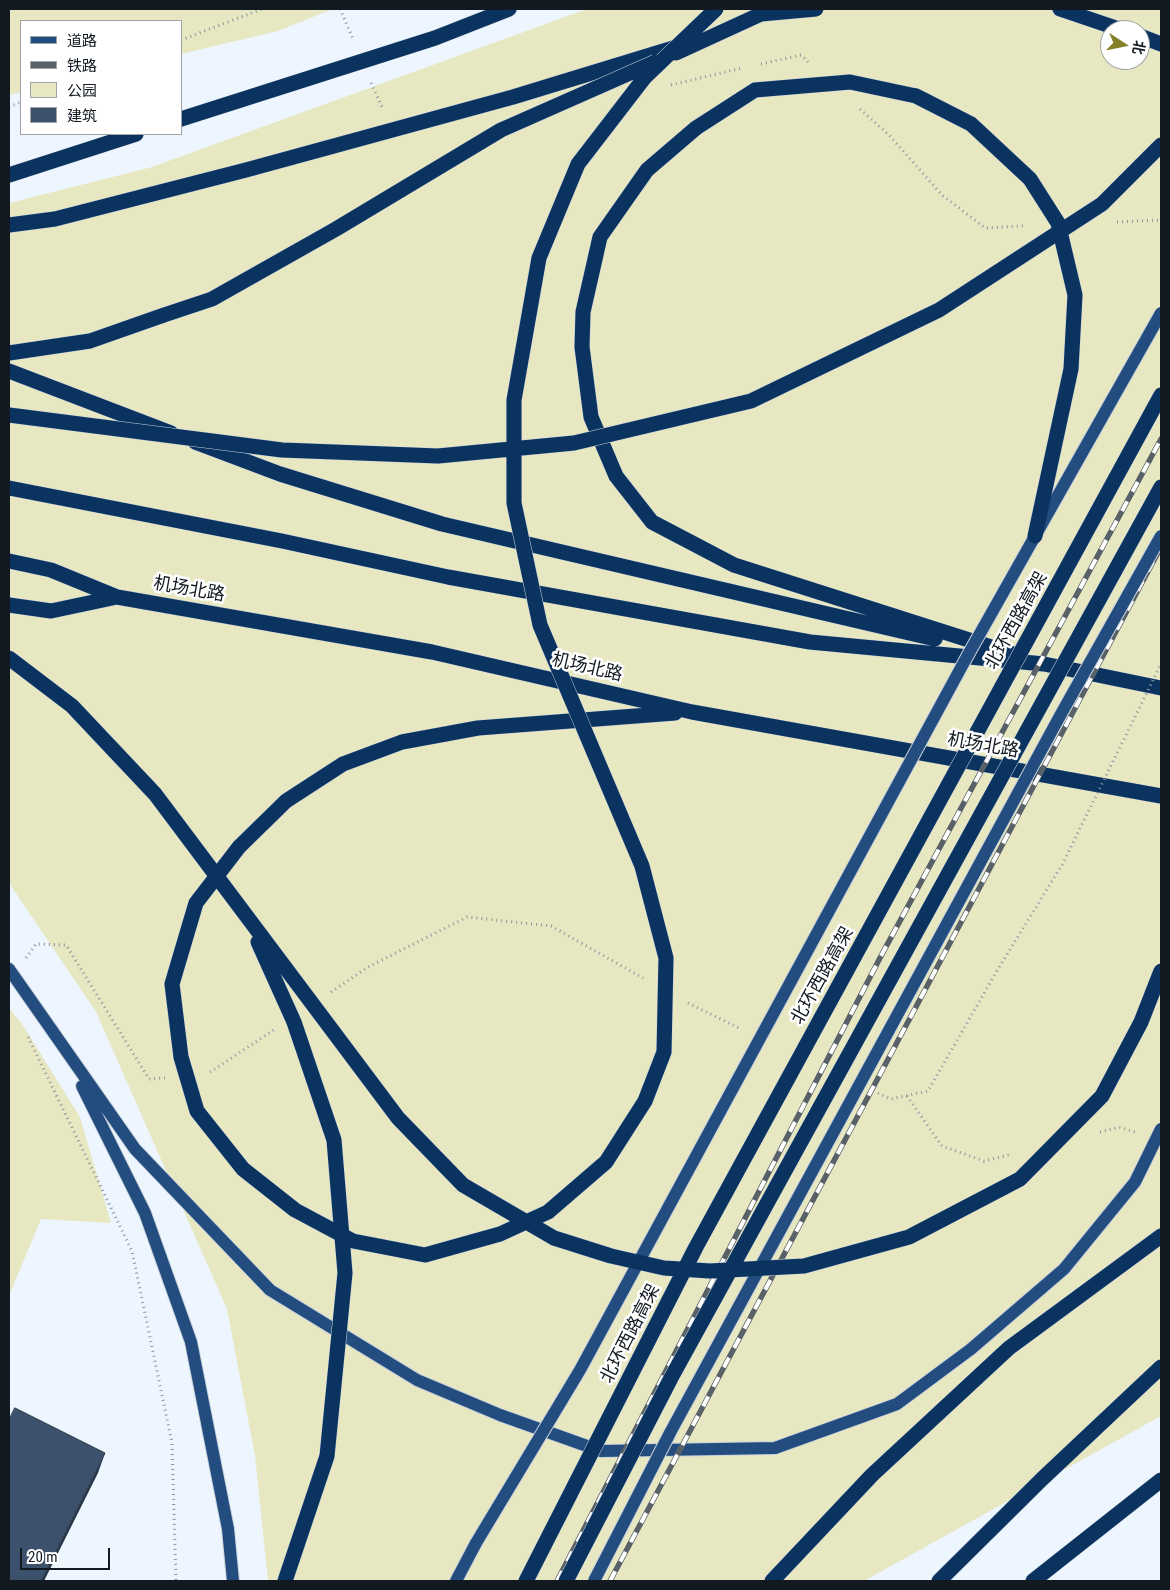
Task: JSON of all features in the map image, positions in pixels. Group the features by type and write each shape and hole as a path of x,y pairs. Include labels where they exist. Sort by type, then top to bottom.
{"highway":[{"path":"182,119 435,38 509,9"},
{"path":"692,712 478,728 402,742 343,764 286,801 240,847 196,903 172,984 181,1057 197,1111 243,1169 295,1210 353,1241 425,1255 500,1234 548,1212 606,1162 645,1101 664,1052 666,958 642,866 540,625 514,503 514,400 539,258 578,164 645,77 716,9"},
{"path":"9,225 55,219 513,97 804,9"},
{"path":"9,353 90,341 212,299 336,229 501,130 606,85 761,14 816,9"},
{"path":"1060,9 1100,23"},
{"path":"1035,536 1071,369 1075,295 1058,223 1030,179 971,124 916,96 850,82 756,90 696,128 647,170 600,237 583,312 582,347 591,417 616,476 652,522 734,565 1044,664"},
{"path":"9,175 133,135"},
{"path":"9,415 282,450 438,456 574,443 750,402 939,310 1102,204 1161,145"},
{"path":"9,371 280,474 442,524 1044,664 1161,688"},
{"name":"北环西路高架","path":"526,1581 696,1247 1161,395"},
{"path":"566,1581 671,1378 1161,487"},
{"path":"9,488 282,541 448,577 810,642 1044,664"},
{"name":"机场北路","path":"9,561 51,570 117,596 432,652 692,712 1161,796"},
{"path":"9,605 51,611 117,596"},
{"path":"9,658 72,706 155,794 398,1118 463,1185 554,1238 611,1256 664,1268 710,1270 804,1266 909,1237 1020,1179 1102,1096 1141,1022 1161,971"},
{"path":"248,918 294,1022 334,1140 345,1272 327,1456 285,1581"},
{"path":"772,1581 872,1475 1010,1348 1161,1236"},
{"path":"939,1581 1042,1479 1161,1368"},
{"path":"1033,1581 1161,1480"}],"main road":[{"path":"456,1581 476,1543 580,1370 969,653 1161,313"},
{"path":"594,1581 690,1396 1061,714 1161,536"},
{"path":"9,969 135,1149 270,1290 417,1380 500,1414 601,1451 775,1448 897,1404 970,1349 1064,1269 1135,1182 1161,1129"},
{"path":"65,1050 145,1213 191,1342 228,1529 233,1581"}],"path":[{"path":"182,40 262,9"},
{"path":"340,9 355,44"},
{"path":"370,79 384,112"},
{"path":"855,104 889,135 942,195 985,228 1025,226"},
{"path":"1114,222 1161,220"},
{"path":"874,1091 891,1100 928,1091 998,969 1062,865 1161,664"},
{"path":"328,993 368,967 467,917 551,926 650,982"},
{"path":"24,960 36,944 66,944 149,1079 169,1077"},
{"path":"683,1001 744,1031"},
{"path":"209,1074 280,1026"},
{"path":"26,1033 132,1251 172,1443 176,1581"}],"green space":[{"path":"9,9 333,9 278,31 182,54 182,20 20,20 20,92 9,95"},
{"path":"587,9 1161,9 1161,1416 864,1581 268,1581 255,1456 227,1309 96,1012 9,883 9,203 152,167"},
{"path":"9,1008 22,1024 80,1117 111,1223 41,1219 9,1296"}],"building":[{"path":"15,1408 105,1453 41,1581 9,1581 9,1420"}],"railway":[{"path":"557,1581 881,956 1161,439"},
{"path":"610,1581 1161,547"}]}
